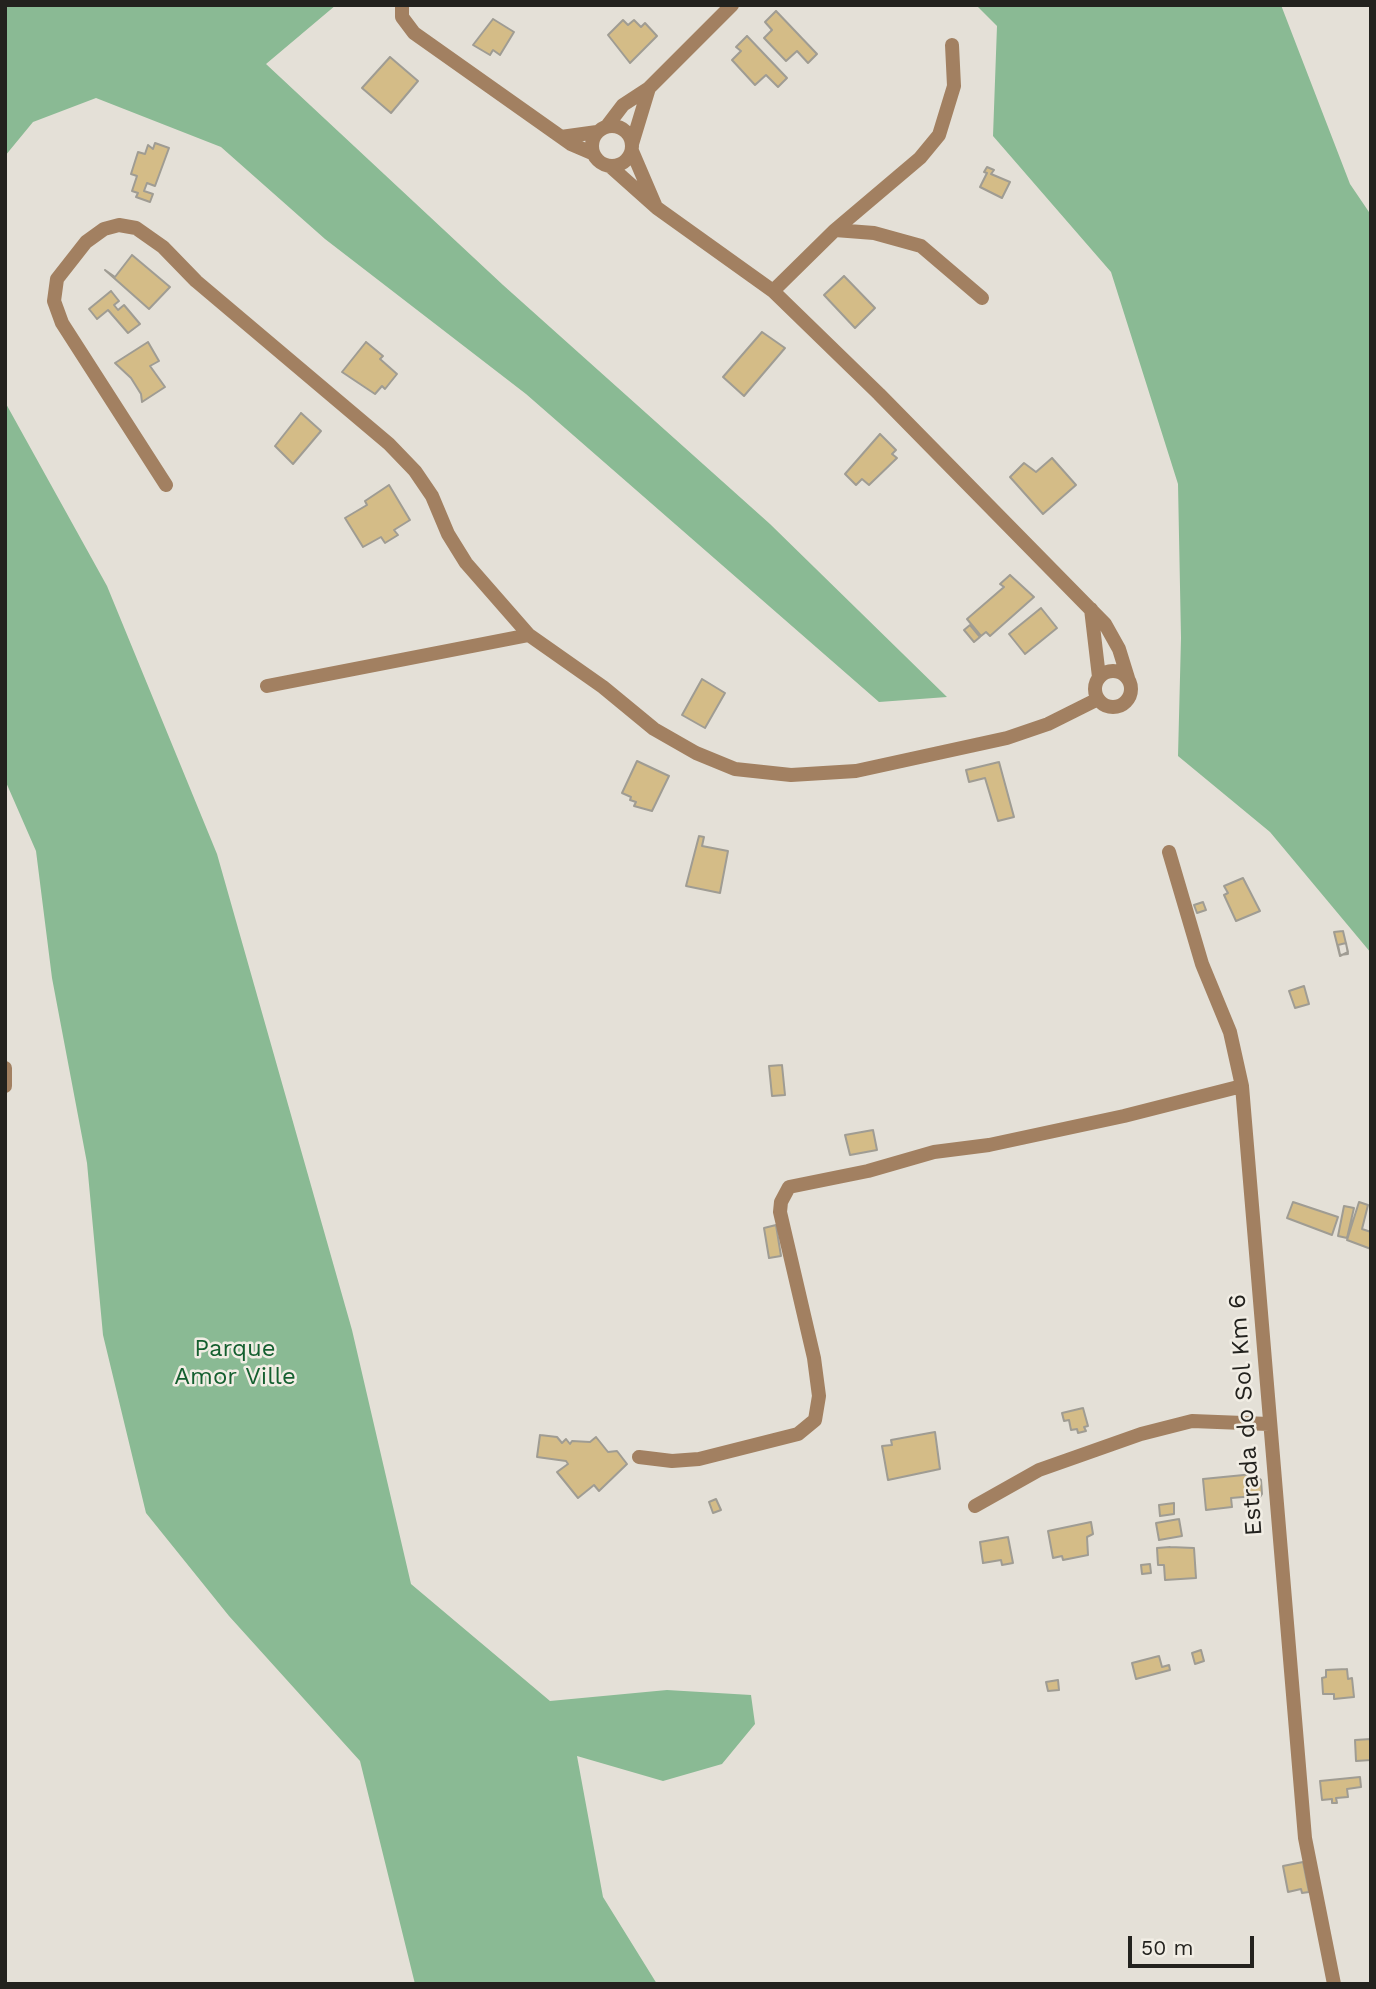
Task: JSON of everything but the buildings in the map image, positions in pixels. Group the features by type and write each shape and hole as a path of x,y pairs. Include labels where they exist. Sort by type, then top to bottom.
{"street":[{"path":"402,5 402,17 414,33 561,138 592,153 600,163 611,167 657,208 773,291 1091,609 1113,637 1128,678 1131,695 1124,704 1112,708 1098,699 1095,688 1099,677 1091,609"},
{"path":"592,153 592,142 622,106 649,88 732,5"},
{"path":"773,291 835,230 920,158 939,135 954,86 952,45"},
{"path":"611,167 620,165 632,147 649,88"},
{"path":"561,138 602,129 624,130 657,208"},
{"path":"166,485 62,323 54,301 57,279 86,242 104,229 119,225 136,228 163,247 196,281 389,444 415,471 432,496 448,534 466,563 529,635 603,687 654,729 696,753 735,769 791,775 856,771 1007,738 1048,724 1098,699"},
{"path":"835,230 874,233 921,246 982,298"},
{"path":"267,687 529,635"},
{"path":"1099,677 1114,671 1128,678"},
{"name":"Estrada do Sol Km 6","path":"1168,852 1202,964 1230,1032 1242,1086 1305,1838 1334,1984"},
{"path":"5,1068 5,1086"},
{"path":"639,1457 672,1461 699,1459 798,1434 815,1420 819,1396 814,1359 780,1212 781,1202 789,1187 868,1171 934,1152 989,1145 1124,1116 1242,1086"},
{"path":"975,1506 1039,1470 1141,1434 1192,1421 1269,1424"}],"green space":[{"path":"5,5 336,5 266,64 503,285 770,524 947,697 879,702 526,394 325,239 221,147 96,98 33,122 5,156"},
{"path":"976,5 1281,5 1350,184 1371,215 1371,953 1270,832 1178,756 1181,638 1178,484 1111,272 993,136 997,26"},
{"name":"Parque Amor Ville","path":"5,402 107,586 217,854 352,1330 411,1584 550,1701 667,1690 751,1695 755,1724 722,1764 663,1781 577,1756 603,1897 657,1984 415,1984 360,1761 229,1616 146,1513 103,1335 87,1163 52,978 36,851 5,780"}]}
